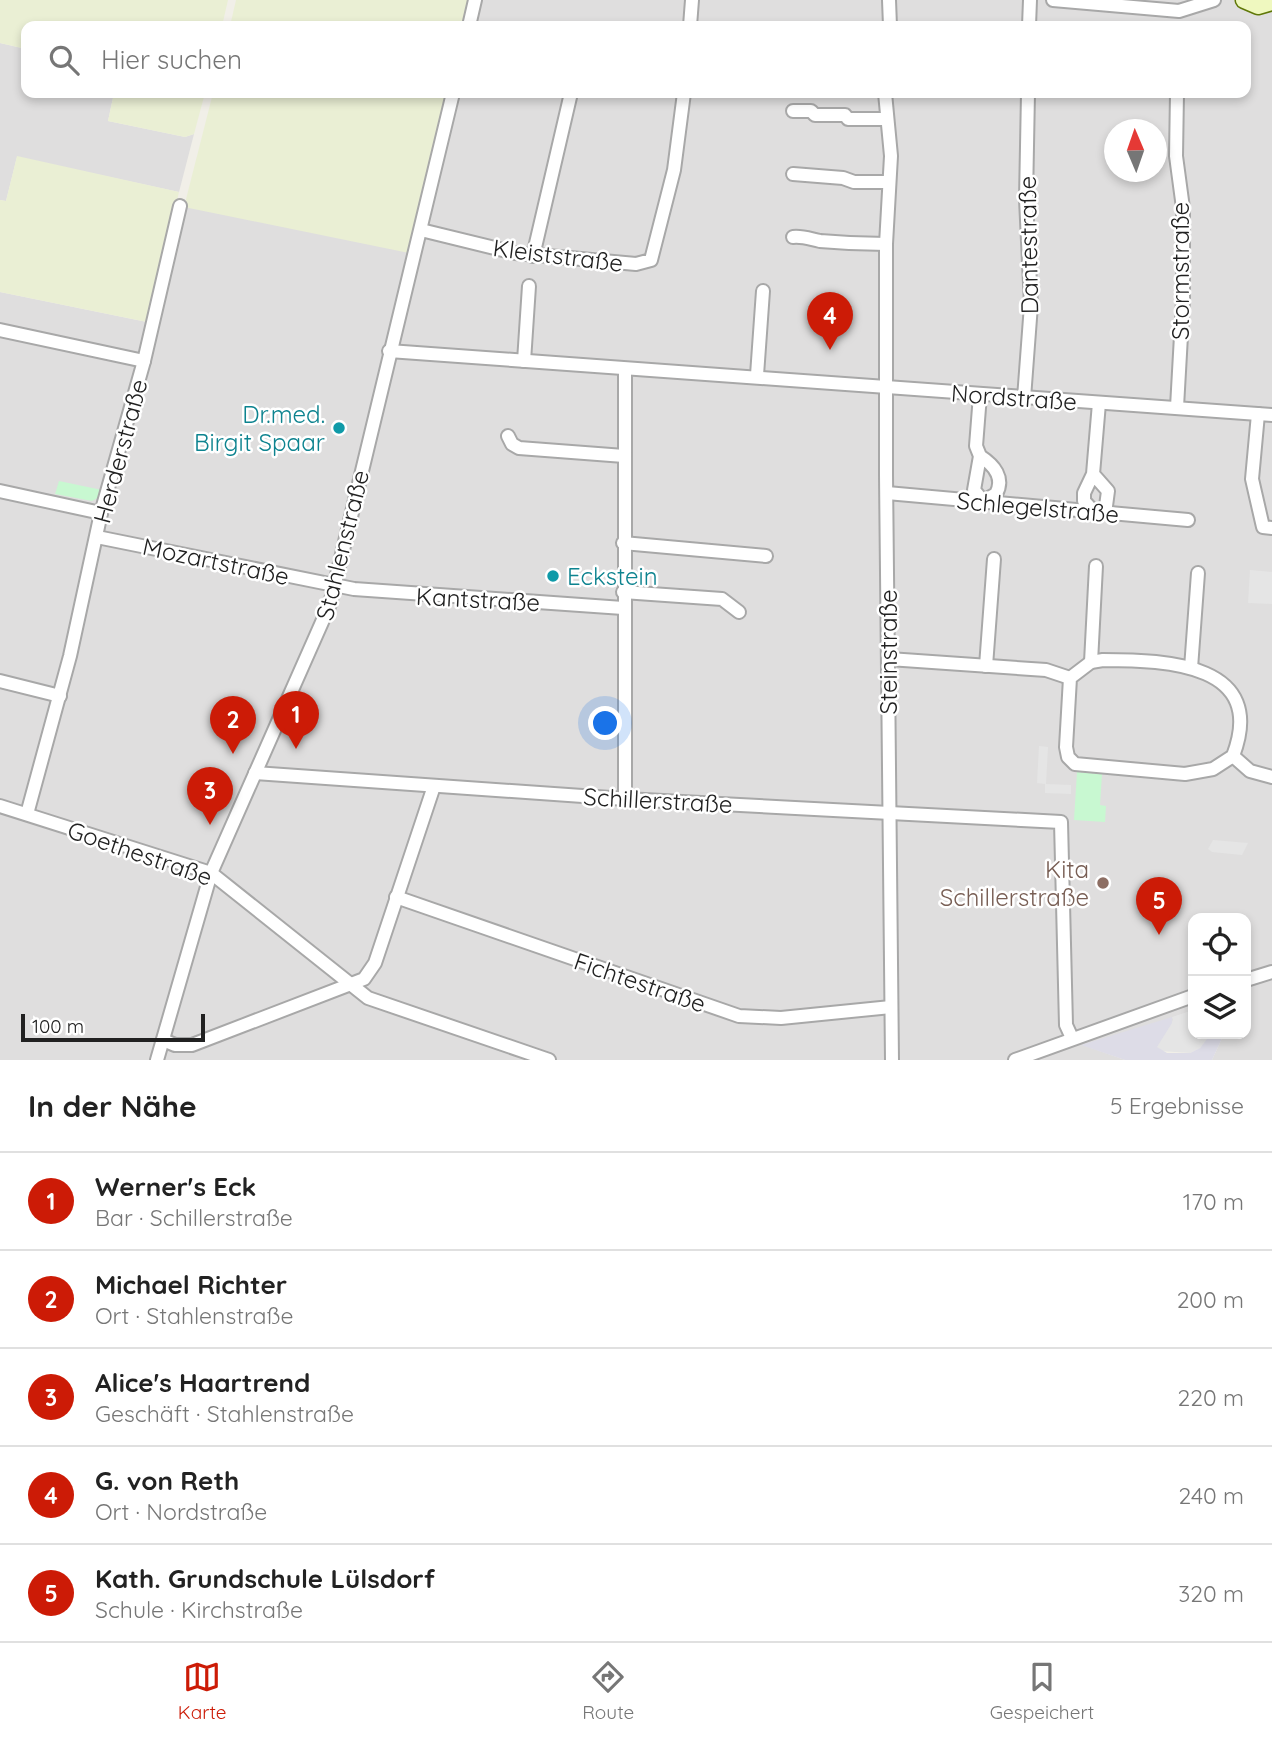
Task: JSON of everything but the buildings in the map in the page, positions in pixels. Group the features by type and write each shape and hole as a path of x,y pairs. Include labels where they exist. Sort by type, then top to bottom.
{"street":[{"path":"470,21 475,0"},
{"path":"690,21 692,0"},
{"path":"889,0 890,21"},
{"path":"1029,21 1030,0"},
{"path":"1053,0 1179,11 1214,0"},
{"path":"1244,0 1258,6 1272,5"},
{"path":"1178,21 1179,11"},
{"name":"Stahlenstraße","path":"157,1060 211,873 318,637 334,585 388,351 421,230 452,98"},
{"path":"533,256 570,98"},
{"name":"Kleiststraße","path":"421,230 533,256 636,264 651,260 674,170 683,98"},
{"name":"Steinstraße","path":"885,98 891,131 886,244 892,1060"},
{"name":"Dantestraße","path":"1024,398 1031,305 1026,199 1028,98"},
{"name":"Stormstraße","path":"1177,98 1176,156 1183,208 1183,300 1177,407"},
{"path":"793,111 811,111 816,115 845,115 848,119 887,119"},
{"path":"793,174 844,178 854,182 890,182"},
{"name":"Herderstraße","path":"27,814 60,696 102,513 144,361 180,206"},
{"path":"793,237 809,236 816,241 844,241 851,244 886,244"},
{"path":"524,361 529,286"},
{"path":"757,376 762,291"},
{"path":"0,330 144,361"},
{"name":"Nordstraße","path":"388,351 1272,415"},
{"path":"625,369 625,799"},
{"path":"980,395 976,446 980,456 995,469 1000,479 996,494 984,501 974,490 980,456"},
{"path":"1093,474 1108,491 1106,506 1095,513 1084,501 1084,493 1093,474 1099,402"},
{"path":"1258,414 1252,479 1268,528"},
{"path":"508,436 512,444 519,449 624,456"},
{"path":"0,491 102,513"},
{"name":"Schlegelstraße","path":"887,493 1188,520"},
{"name":"Mozartstraße","path":"97,537 334,585"},
{"path":"624,543 766,556"},
{"path":"986,666 994,559"},
{"path":"1091,662 1096,566"},
{"path":"1191,668 1198,573"},
{"name":"Kantstraße","path":"334,585 427,597 623,608"},
{"path":"623,592 722,599 739,612"},
{"path":"889,659 1046,670 1070,678"},
{"path":"1146,661 1191,668 1224,684 1236,697 1242,725 1233,756 1213,769 1185,774 1075,764 1068,757 1066,747 1070,678 1091,662 1146,661"},
{"path":"0,681 60,696"},
{"path":"1233,756 1250,771 1272,777"},
{"name":"Schillerstraße","path":"255,773 625,799 1061,822 1066,1025 1072,1038"},
{"path":"163,1040 175,1045 191,1045 365,979 375,963 434,786"},
{"name":"Goethestraße","path":"0,806 211,873 369,998 550,1060"},
{"name":"Fichtestraße","path":"396,897 739,1016 770,1018 891,1007"},
{"path":"1251,978 1272,972"},
{"path":"1015,1060 1188,998"}],"shaded area":[{"path":"469,0 1272,0 1272,1060 1212,1060 1222,1039 1251,1039 1251,913 1188,913 1188,1036 1083,1045 1125,1060 0,1060 0,292 147,322 184,207 435,98 1251,98 1251,21 464,21"},
{"path":"0,43 21,48 21,98 113,98 108,121 185,137 194,134 179,192 17,157 6,201 0,200"},
{"path":"1250,570 1272,572 1272,604 1248,603"},
{"path":"1039,746 1048,747 1046,784 1071,785 1071,794 1045,793 1045,784 1037,783"},
{"path":"1213,840 1248,843 1242,855 1212,852 1208,849"},
{"path":"1188,1012 1188,1039 1208,1039 1200,1048 1190,1053 1161,1051 1156,1046 1173,1020 1172,1017"},
{"path":"1172,1017 1172,1023 1157,1047 1167,1053 1190,1053 1200,1048 1207,1039 1222,1039 1212,1060 1125,1060 1081,1045"}],"green space":[{"path":"0,0 228,0 223,21 21,21 21,48 0,43"},
{"path":"236,0 469,0 464,21 231,21"},
{"path":"113,98 204,98 194,134 185,137 108,121"},
{"path":"212,98 446,98 409,253 184,207"},
{"path":"17,156 179,192 147,322 0,292 0,200 6,201"},
{"path":"59,481 102,490 101,496 92,501 55,494"},
{"path":"1077,772 1102,774 1100,805 1106,806 1105,822 1074,820"}],"place":[{"name":"G. von Reth","path":"830,350"},
{"name":"Dr.med. Birgit Spaar","path":"339,428"},
{"name":"Eckstein","path":"553,576"},
{"name":"Werner's Eck","path":"296,749"},
{"name":"Michael Richter","path":"233,754"},
{"name":"Alice's Haartrend","path":"210,825"},
{"name":"Kita Schillerstraße","path":"1103,883"},
{"name":"Kath. Grundschule Lülsdorf","path":"1159,935"}]}
